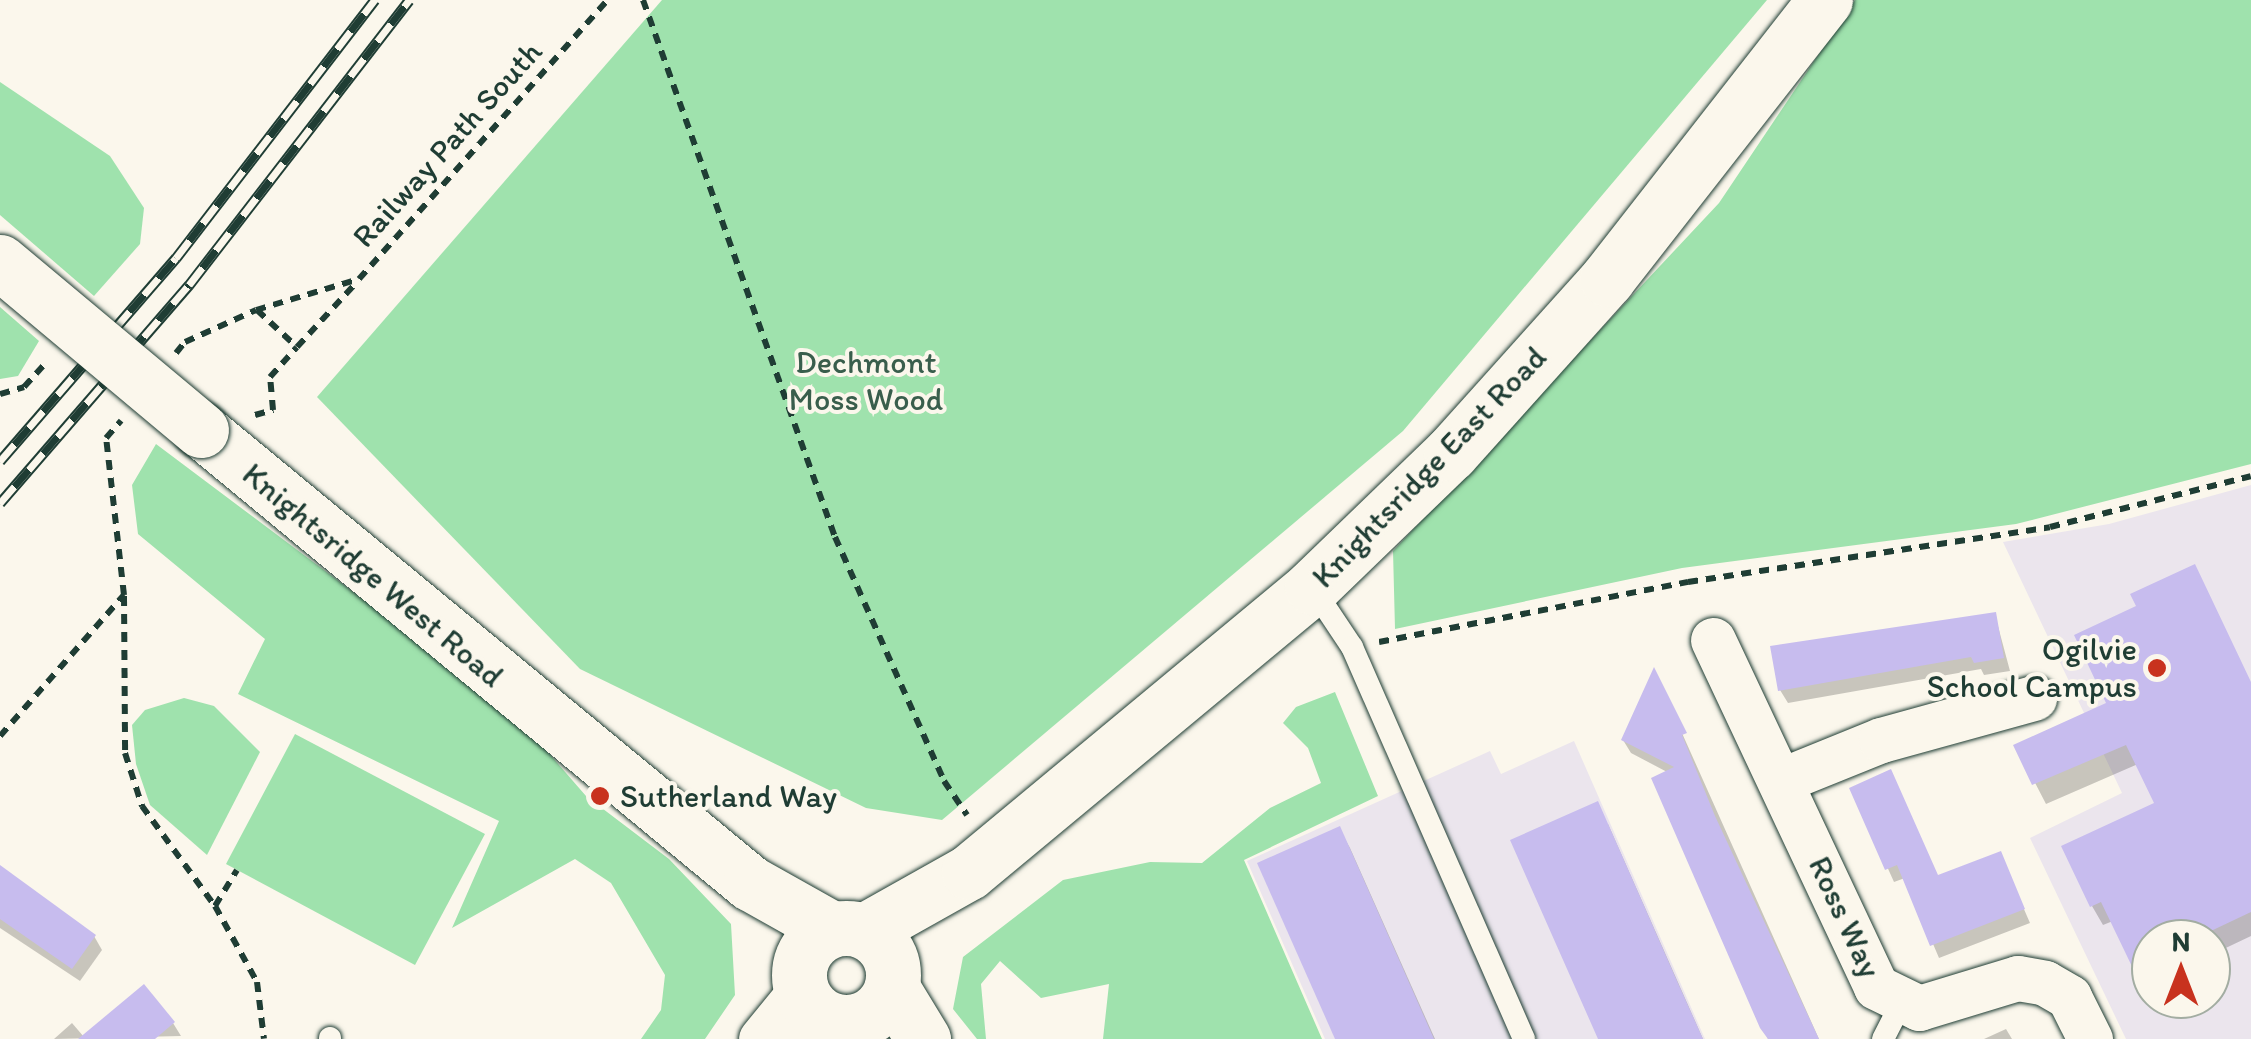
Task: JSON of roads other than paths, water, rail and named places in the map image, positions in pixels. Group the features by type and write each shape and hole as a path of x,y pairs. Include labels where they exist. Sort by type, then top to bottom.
{"street":[{"name":"Knightsridge East Road","path":"844,988 981,862 1312,587 1451,454 1607,279 1825,0"},
{"name":"Knightsridge West Road","path":"0,262 750,883 844,988"},
{"name":"Ross Way","path":"1713,640 1782,780 1892,1022 1919,1008 2018,978 2045,983 2069,996 2090,1039"},
{"path":"1782,780 1882,740 2034,698"},
{"path":"761,1039 844,988 922,1039"}],"lane":[{"path":"1312,587 1352,648 1524,1039"}],"railway":[{"path":"0,461 176,258 375,0"},
{"path":"0,503 189,285 409,0"}],"place":[{"name":"Ogilvie School Campus","path":"2157,668"},
{"name":"Sutherland Way","path":"600,796"}],"park label":[{"name":"Dechmont Moss Wood","path":"866,382"}]}
